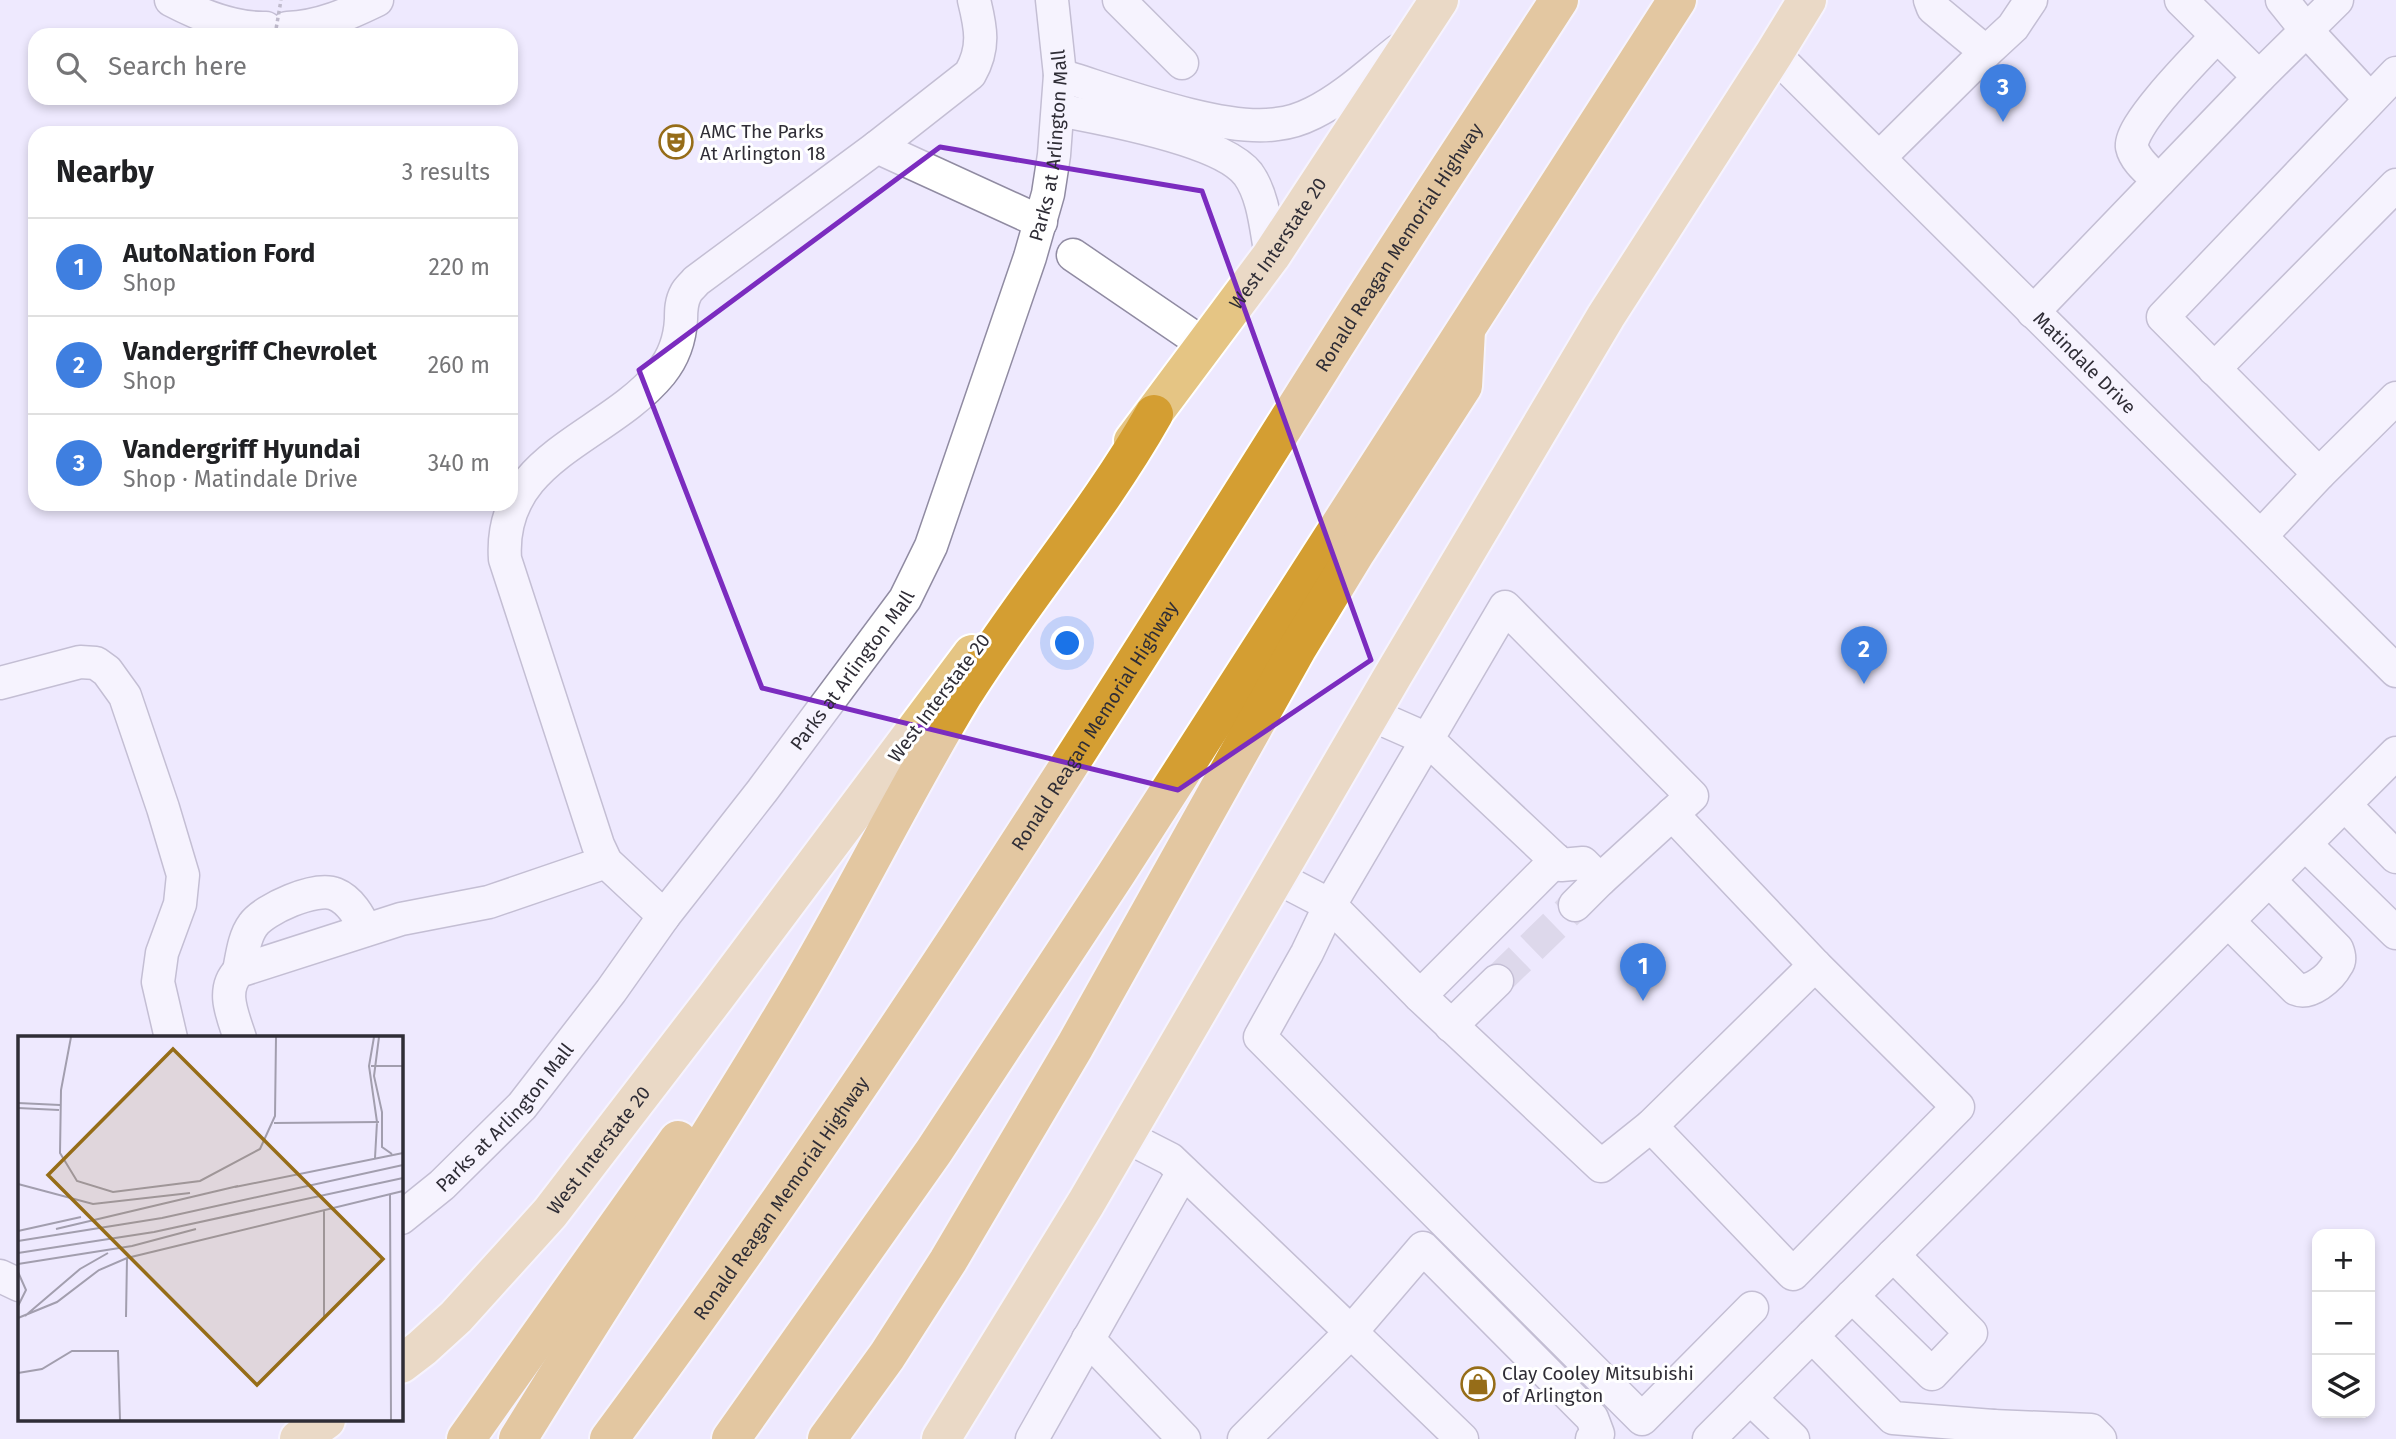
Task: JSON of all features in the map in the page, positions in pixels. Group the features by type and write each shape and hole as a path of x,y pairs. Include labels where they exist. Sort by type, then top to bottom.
{"highway":[{"name":"Ronald Reagan Memorial Highway","path":"609,1439 795,1177 896,1029 1149,642 1329,356 1559,0"},
{"path":"730,1439 934,1151 1116,874 1676,0"},
{"path":"827,1439 887,1356 948,1261 1074,1046 1297,649 1463,386 1466,328"},
{"path":"466,1439 782,988 844,884 898,805 965,692 1131,454 1154,414"},
{"path":"518,1439 789,1006 859,882 898,805"},
{"path":"844,1439 887,1356"}],"main road":[{"name":"West Interstate 20","path":"402,1363 456,1317 550,1213 715,998 1272,256 1439,0"},
{"path":"941,1439 1125,1136 1370,714 1606,316 1807,0"},
{"path":"299,1439 323,1422"}],"street":[{"path":"171,0 194,12 247,28 277,23 300,27 340,18 377,0"},
{"path":"518,494 546,462 624,407 662,373 676,351 681,308 686,293 696,281 877,147 970,74 978,60 981,44 974,0"},
{"name":"Parks at Arlington Mall","path":"402,1217 460,1169 522,1106 905,600 931,546 1041,222 1050,181 1060,75 1052,0"},
{"path":"1119,0 1182,63"},
{"path":"1930,0 1933,8 1986,52"},
{"path":"1880,158 2013,27 2031,0"},
{"path":"2181,0 2259,77"},
{"path":"2283,0 2307,31 2370,99"},
{"path":"2033,312 2259,77 2337,0"},
{"path":"2159,181 2136,156 2132,145 2135,131 2146,115 2217,36"},
{"path":"1060,75 1186,113 1239,124 1277,124 1312,113 1352,87 1414,39"},
{"name":"Matindale Drive","path":"1774,54 2396,671"},
{"path":"2319,474 2163,317 2396,72"},
{"path":"1058,110 1110,119 1208,148 1232,159 1247,174 1255,188 1272,256"},
{"path":"877,147 1041,222"},
{"path":"2214,369 2396,185"},
{"path":"1073,255 1205,345"},
{"path":"2262,536 2319,474 2396,398"},
{"path":"510,511 504,537 505,559 598,845 607,862 664,916"},
{"path":"1575,905 1692,796 1504,607 1330,905 1307,953 1260,1037 1642,1419 1752,1308"},
{"path":"0,684 80,662 96,663 107,671 125,696 183,875 180,904 162,953 158,982 172,1036"},
{"path":"1370,714 1427,739 1562,865 1583,863 1600,880"},
{"path":"1709,1439 2345,805 2392,765"},
{"path":"2345,805 2396,857"},
{"path":"1651,1126 1793,1274 1958,1107 1815,965 1672,814"},
{"path":"2306,845 2396,933"},
{"path":"1420,996 1556,860"},
{"path":"239,1036 228,987 239,971 401,919 489,902 607,862"},
{"path":"1276,877 1330,905 1451,1026 1601,1166 1651,1126 1815,965"},
{"path":"2229,922 2296,989 2303,992 2312,990 2337,965 2340,957 2337,949 2270,881"},
{"path":"239,971 247,936 258,918 273,908 298,899 324,892 337,894 360,916 365,930"},
{"path":"1451,1026 1497,981"},
{"path":"1125,1136 1170,1159 1462,1439"},
{"path":"1032,1439 1183,1172"},
{"path":"1244,1439 1351,1332 1423,1248 1592,1418 1598,1434 1592,1439"},
{"path":"1852,1296 1932,1374 1971,1333 1893,1255"},
{"path":"0,1276 18,1285"},
{"path":"1812,1336 1898,1432 2091,1430 2100,1439"},
{"path":"1088,1339 1184,1439"},
{"path":"1751,1398 1793,1439"}],"highlighted area":[{"path":"940,147 1202,191 1371,660 1178,790 762,688 639,370"}],"tunnel":[{"path":"1497,981 1575,905"}],"place":[{"name":"Vandergriff Hyundai","path":"2003,122"},
{"name":"AMC The Parks At Arlington 18","path":"676,142"},
{"name":"Vandergriff Chevrolet","path":"1864,684"},
{"name":"AutoNation Ford","path":"1643,1001"},
{"name":"Clay Cooley Mitsubishi of Arlington","path":"1478,1384"}]}
